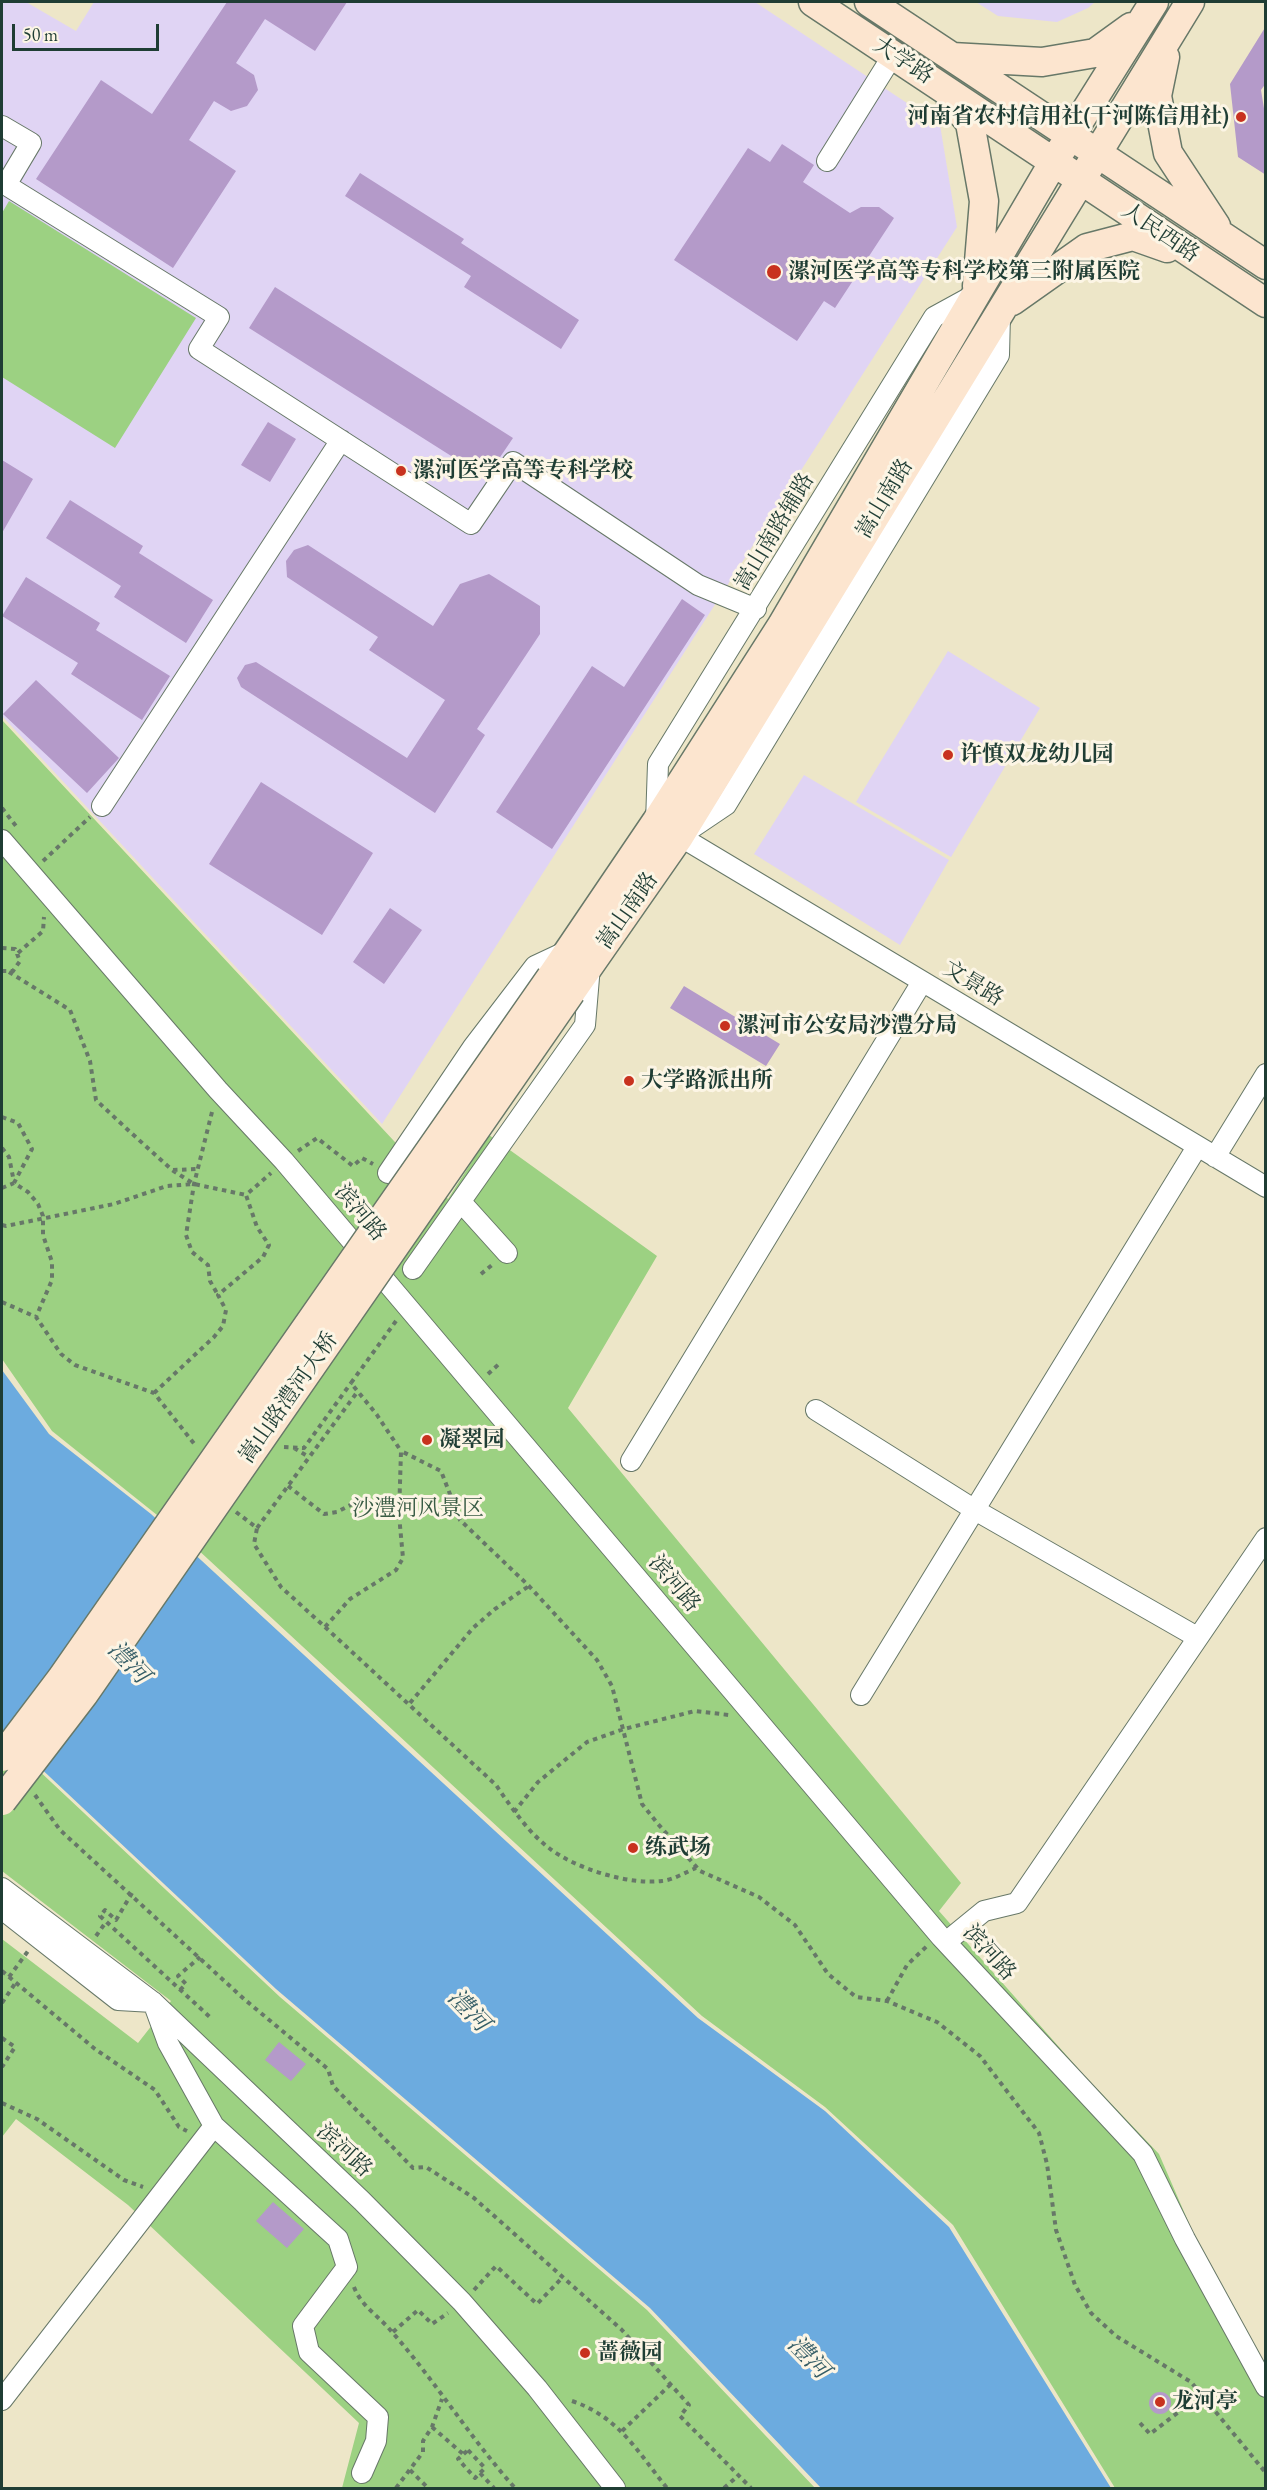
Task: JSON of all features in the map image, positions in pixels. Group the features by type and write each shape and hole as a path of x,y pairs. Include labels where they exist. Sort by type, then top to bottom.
{"main road":[{"name":"大学路","path":"813,2 1053,163"},
{"name":"大学路","path":"879,4 951,57 1070,135"},
{"path":"951,57 1042,62 1095,53 1149,9"},
{"name":"嵩山南路","path":"667,830 782,625 1053,163 1149,9"},
{"path":"1185,14 1157,96 1168,153 1224,237"},
{"name":"嵩山南路","path":"561,985 667,830 1100,153 1185,14"},
{"path":"933,81 970,123 984,201 977,293"},
{"name":"人民西路","path":"1070,135 1266,265"},
{"name":"人民西路","path":"1053,163 1266,303"},
{"path":"1000,309 1087,248 1133,236 1201,261"},
{"name":"嵩山路澧河大桥","path":"2,1757 68,1670 561,985"},
{"name":"嵩山路澧河大桥","path":"2,1801 84,1694 561,985"}],"street":[{"path":"827,161 893,55"},
{"path":"2,126 31,143 4,188 219,317 199,349 471,524 513,462 698,585 756,609"},
{"name":"嵩山南路辅路","path":"667,830 658,764 756,609 934,317 977,293"},
{"path":"102,806 341,440"},
{"name":"文景路","path":"667,830 1266,1187"},
{"name":"滨河路","path":"2,840 46,894 218,1090 284,1161 944,1940 1143,2154 1185,2240 1266,2387"},
{"path":"388,1173 473,1047 535,966 580,958 585,1025 413,1269"},
{"path":"631,1461 922,982"},
{"path":"1215,1157 1266,1074"},
{"path":"861,1695 1197,1147"},
{"path":"461,1202 507,1252"},
{"path":"816,1410 975,1510 1197,1637"},
{"path":"944,1940 984,1911 1017,1903 1266,1538"},
{"name":"滨河路","path":"2,1888 153,2002 362,2201 462,2302 537,2388 615,2488"},
{"path":"2,1909 37,1939 118,2000 153,2002 168,2043 209,2133 338,2239 347,2267 303,2326 309,2352 378,2416 376,2440 362,2473"},
{"path":"2,2400 209,2133"}],"path":[{"path":"29,874 102,806"},
{"path":"18,953 43,931 46,894"},
{"path":"2,947 11,948 18,953 19,965 9,972"},
{"path":"2,971 9,972 70,1010 90,1061 96,1100 172,1170 194,1184"},
{"path":"154,1393 223,1326 226,1310 210,1281 208,1265 192,1252 186,1235 194,1184 218,1090"},
{"path":"2,1117 18,1123 32,1149 14,1183 2,1188"},
{"path":"246,1195 284,1161 317,1138 354,1166 362,1158 388,1173"},
{"path":"2,1148 9,1157 14,1183 28,1192 38,1204 43,1216 43,1235 52,1262 52,1280 36,1317"},
{"path":"172,1170 199,1169"},
{"path":"2,1225 114,1204 167,1186 194,1184 246,1195"},
{"path":"218,1295 263,1257 269,1245 257,1227 246,1195"},
{"path":"2,1302 36,1317 61,1354 75,1365 154,1393 200,1449"},
{"path":"279,1447 304,1448 407,1306"},
{"path":"351,1383 401,1451 441,1471 460,1520 529,1586 597,1660 612,1686 642,1804 696,1868 759,1898 795,1925 828,1974 856,1997 887,2001 937,2022 980,2056 1040,2133 1056,2230 1075,2285 1091,2313 1116,2336 1191,2382 1250,2458 1266,2473"},
{"path":"358,1391 257,1528 254,1544 281,1587 410,1703 496,1785 514,1812 550,1849 594,1871 638,1882 665,1881 696,1868"},
{"path":"294,1448 309,1457"},
{"path":"325,1627 350,1599 396,1570 403,1558 399,1502 401,1451"},
{"path":"288,1486 324,1514 337,1512 362,1499 399,1502"},
{"path":"240,1504 235,1511 257,1528"},
{"path":"410,1703 473,1628 495,1609 529,1586"},
{"path":"514,1812 538,1782 587,1742 624,1729 695,1711 756,1718"},
{"path":"27,1788 60,1830 132,1893 244,1998 328,2069 333,2086 413,2168 426,2167 474,2198 621,2329 689,2405 680,2416 751,2488"},
{"path":"132,1893 116,1920 105,1910 100,1916 212,2019"},
{"path":"9,1977 37,1939"},
{"path":"887,2001 907,1965 933,1940 944,1940"},
{"path":"180,1990 186,1984 178,1976 200,1957"},
{"path":"2,1971 95,2049 155,2090 179,2127 209,2133"},
{"path":"2,2003 16,1982"},
{"path":"2,2038 15,2047 2,2067"},
{"path":"2,2103 37,2119 124,2180 161,2193"},
{"path":"393,2332 418,2310 432,2324 462,2302 496,2266 537,2304 562,2278"},
{"path":"347,2267 357,2297 393,2332 486,2455 515,2488"},
{"path":"622,2431 671,2384"},
{"path":"537,2388 596,2409 622,2431 667,2488"},
{"path":"1140,2423 1150,2434 1202,2394"},
{"path":"396,2488 423,2452 423,2440 432,2427 442,2398"},
{"path":"432,2427 463,2454"},
{"path":"468,2450 478,2460 485,2468 475,2478 458,2459 468,2450"},
{"path":"478,2460 486,2455"},
{"path":"410,2470 428,2488"},
{"path":"480,2473 494,2488"},
{"path":"724,2488 739,2475"}],"shaded area":[{"name":"漯河医学高等专科学校","path":"2,2 26,2 76,31 94,2 755,2 940,125 957,227 382,1124 2,716"},
{"path":"976,2 1095,2 1088,8 1057,22 998,16"},
{"name":"许慎双龙幼儿园","path":"948,651 1040,708 951,857 856,802"},
{"path":"804,775 949,860 900,945 754,854"}],"green space":[{"path":"9,201 196,318 115,448 2,377 2,213"},
{"name":"沙澧河风景区","path":"2,720 448,1199 489,1135 657,1256 568,1408 961,1883 939,1911 1082,2073 1159,2154 1265,2399 1265,2488 1115,2488 953,2225 825,2107 702,2016 182,1535 52,1431 2,1359"},
{"path":"2,1736 280,1997 647,2310 815,2488 342,2488 359,2423 128,2205 16,2119 2,2137 2,1939 138,2043 171,2001 2,1871"}],"water":[{"name":"澧河","path":"2,1370 49,1434 151,1514 698,2018 825,2111 949,2227 1111,2488 821,2488 650,2308 276,1989 2,1732"}],"building":[{"path":"227,2 347,2 315,51 265,19 236,63 254,75 258,90 247,106 231,111 214,101 189,140 236,171 173,268 36,179 101,80 152,114"},
{"path":"1266,26 1266,83 1261,90 1266,121 1266,175 1238,157 1230,84"},
{"path":"782,144 814,165 803,182 850,213 861,207 879,207 894,218 835,308 824,301 797,341 674,260 748,148 770,162"},
{"path":"360,173 464,239 461,243 579,320 561,349 464,287 471,276 345,196"},
{"path":"275,287 513,438 486,478 249,328"},
{"path":"268,422 296,439 270,482 241,465"},
{"path":"2,460 33,479 2,533"},
{"path":"70,500 143,546 139,553 213,600 186,643 114,597 121,586 46,538"},
{"path":"308,545 433,626 460,584 489,574 540,606 540,634 477,729 485,735 435,813 241,687 237,678 245,665 256,662 407,758 445,700 369,650 378,637 287,577 286,561 294,550"},
{"path":"26,577 100,623 96,630 170,676 142,720 71,674 78,663 2,616"},
{"path":"682,599 705,615 552,849 496,812 592,666 624,687"},
{"path":"36,680 119,758 87,793 3,714"},
{"path":"261,782 373,853 322,935 209,864"},
{"path":"390,908 422,930 384,984 353,962"},
{"name":"漯河市公安局沙澧分局","path":"684,986 780,1044 766,1066 670,1008"},
{"path":"279,2042 306,2064 291,2081 265,2060"},
{"path":"273,2202 304,2229 287,2248 256,2221"},
{"name":"龙河亭","path":"1160,2392 1168,2395 1171,2403 1168,2411 1160,2414 1152,2411 1149,2403 1152,2395"}],"place":[{"name":"河南省农村信用社(干河陈信用社)","path":"1241,117"},
{"name":"漯河医学高等专科学校第三附属医院","path":"774,272"},
{"name":"漯河医学高等专科学校","path":"401,471"},
{"name":"许慎双龙幼儿园","path":"948,755"},
{"name":"漯河市公安局沙澧分局","path":"725,1026"},
{"name":"大学路派出所","path":"629,1081"},
{"name":"凝翠园","path":"427,1440"},
{"name":"练武场","path":"633,1848"},
{"name":"蔷薇园","path":"585,2353"},
{"name":"龙河亭","path":"1160,2402"}]}
